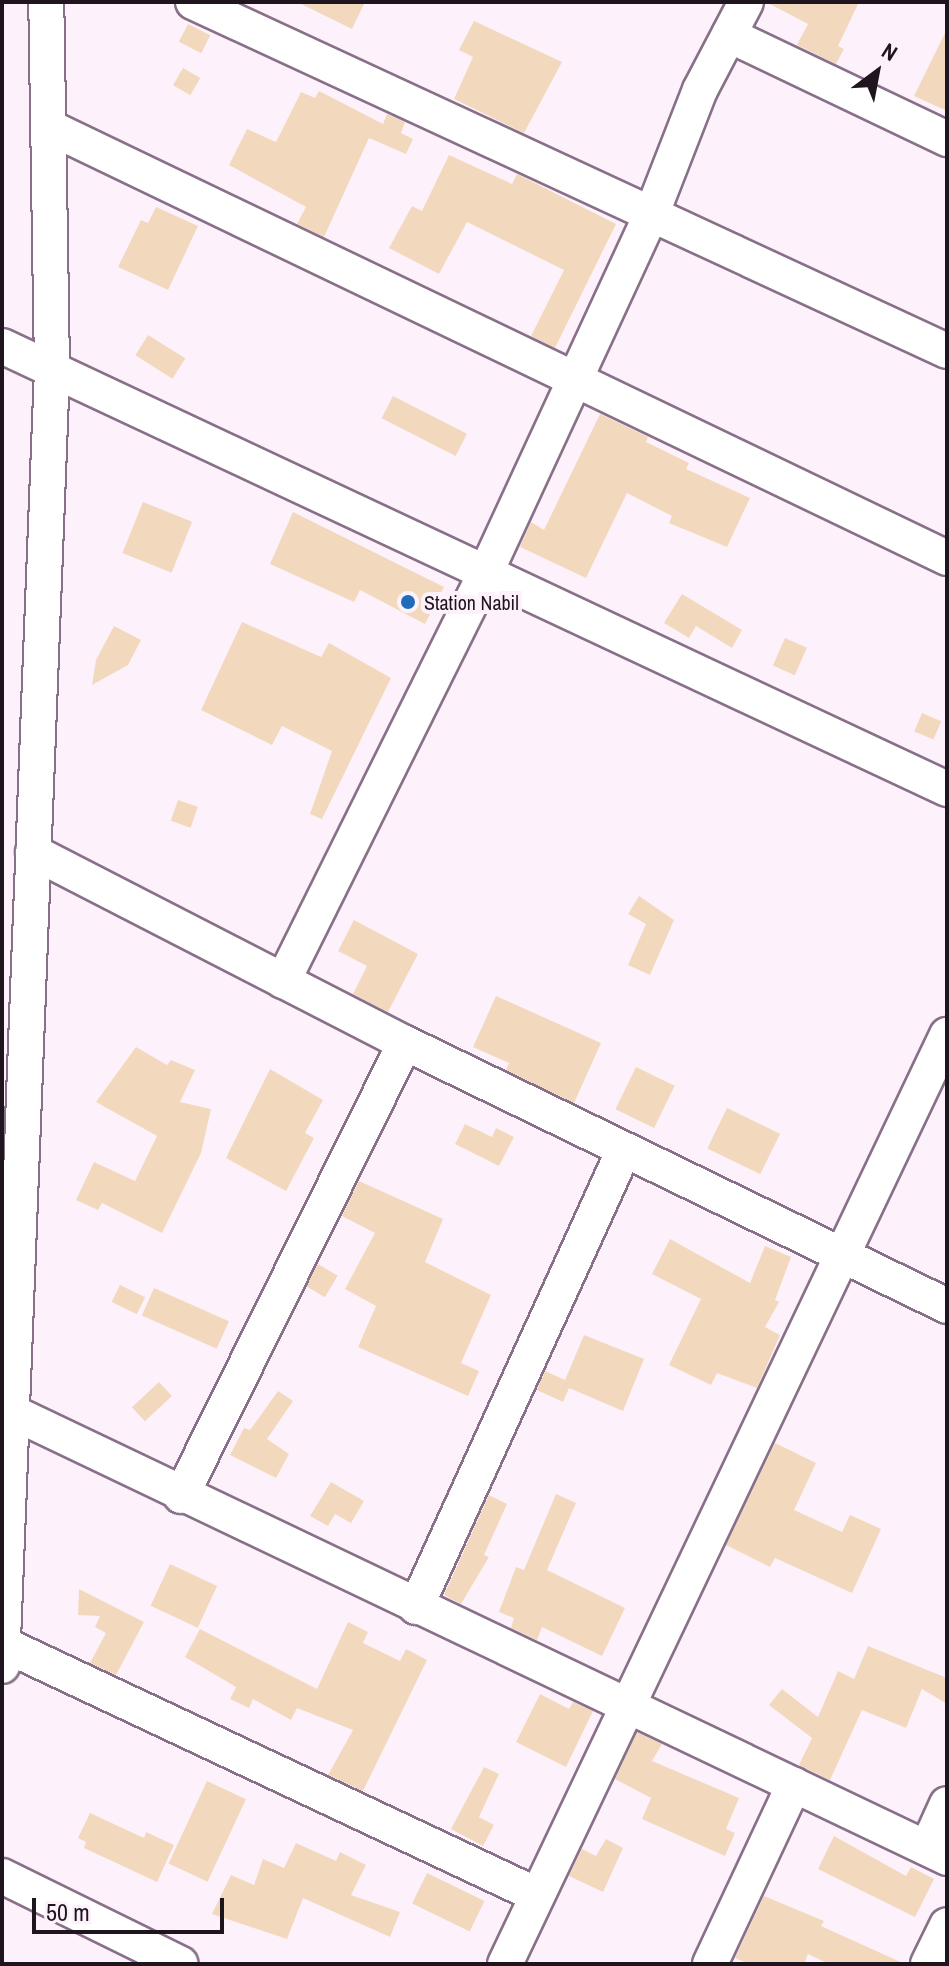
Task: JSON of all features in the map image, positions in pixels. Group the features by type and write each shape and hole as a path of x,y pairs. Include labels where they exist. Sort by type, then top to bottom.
{"street":[{"path":"2,1666 52,368 46,2"},
{"path":"193,2 947,351"},
{"path":"283,981 486,572 746,2"},
{"path":"729,35 947,139"},
{"path":"49,127 947,558"},
{"path":"2,346 947,789"},
{"path":"33,852 405,1043 947,1306"},
{"path":"181,1496 405,1043"},
{"path":"505,1964 841,1254 945,1046"},
{"path":"416,1607 624,1150"},
{"path":"12,1412 181,1496 937,1853 947,1804"},
{"path":"3,1644 537,1895"},
{"path":"710,1964 794,1785"},
{"path":"2,1876 181,1964"},
{"path":"928,1964 947,1925"}],"building":[{"path":"297,2 365,2 352,29"},
{"path":"766,2 859,2 838,46 844,49 836,64 797,45 808,24"},
{"path":"474,21 562,62 524,133 454,99 473,57 459,50"},
{"path":"188,24 210,35 201,53 179,42"},
{"path":"947,29 947,111 914,96"},
{"path":"183,68 200,78 190,95 173,85"},
{"path":"319,91 383,124 387,114 405,122 401,133 413,139 406,154 369,138 324,237 297,224 306,207 229,165 247,129 276,142 301,92 315,98"},
{"path":"449,155 512,184 517,174 616,224 555,348 531,336 564,270 467,222 439,274 389,248 412,206 422,211"},
{"path":"156,207 198,226 168,290 118,267 141,220 148,223"},
{"path":"148,335 185,358 173,379 135,355"},
{"path":"393,396 467,434 456,456 382,418"},
{"path":"600,414 648,437 646,442 689,463 686,469 750,498 727,547 669,523 672,516 627,493 586,578 520,547 531,522 544,530"},
{"path":"143,502 192,522 172,573 122,553"},
{"path":"293,512 444,587 425,624 360,590 354,602 270,564"},
{"path":"682,594 742,630 732,648 696,626 689,638 664,623"},
{"path":"242,622 321,657 329,643 391,678 322,819 310,814 332,751 282,726 272,745 201,710"},
{"path":"114,626 141,640 128,665 92,685 96,660"},
{"path":"785,638 807,648 795,675 773,665"},
{"path":"922,713 941,721 934,740 914,731"},
{"path":"178,800 198,807 191,828 171,821"},
{"path":"639,896 674,920 650,975 628,965 646,924 628,914"},
{"path":"354,920 418,954 388,1012 353,994 367,966 338,951"},
{"path":"496,996 601,1043 574,1103 506,1070 509,1063 473,1047"},
{"path":"136,1047 167,1065 171,1060 195,1070 180,1102 211,1109 201,1153 162,1233 102,1203 98,1210 76,1200 94,1162 135,1181 157,1136 96,1102"},
{"path":"636,1067 675,1086 654,1128 615,1109"},
{"path":"270,1069 323,1100 305,1133 314,1138 286,1191 226,1158"},
{"path":"727,1108 780,1134 760,1174 707,1148"},
{"path":"465,1124 492,1137 496,1128 514,1137 499,1166 455,1144"},
{"path":"359,1181 443,1219 425,1262 491,1295 461,1363 479,1371 468,1396 358,1347 376,1306 345,1289 375,1233 342,1216"},
{"path":"670,1239 750,1283 765,1246 791,1257 775,1300 779,1302 765,1327 780,1335 757,1388 717,1373 711,1385 669,1365 701,1299 652,1274"},
{"path":"318,1264 338,1276 325,1297 305,1285"},
{"path":"120,1285 145,1297 137,1314 112,1302"},
{"path":"154,1288 229,1321 217,1349 142,1315"},
{"path":"584,1335 644,1359 623,1411 569,1388 563,1402 537,1390 545,1371 565,1380"},
{"path":"159,1382 172,1396 145,1421 132,1407"},
{"path":"278,1391 293,1401 267,1439 289,1454 276,1478 230,1455 244,1428 250,1430"},
{"path":"775,1443 816,1463 794,1510 842,1532 850,1515 881,1529 852,1593 775,1558 770,1567 726,1545"},
{"path":"331,1482 364,1501 351,1523 335,1514 328,1526 310,1516"},
{"path":"556,1494 576,1503 547,1570 625,1608 602,1656 542,1627 537,1640 511,1628 514,1618 499,1612 516,1567 524,1570"},
{"path":"489,1495 507,1504 484,1555 489,1557 461,1604 444,1595"},
{"path":"170,1564 217,1586 198,1628 151,1606"},
{"path":"79,1589 144,1622 116,1675 90,1663 106,1633 95,1627 100,1616 78,1615"},
{"path":"348,1622 368,1632 363,1643 400,1661 406,1649 427,1660 363,1791 328,1775 353,1730 297,1708 291,1720 253,1699 249,1708 230,1699 236,1687 185,1657 200,1629 317,1689"},
{"path":"868,1646 947,1678 947,1704 922,1689 906,1728 862,1710 830,1780 799,1765 812,1738 769,1705 782,1689 818,1717 838,1671 854,1679"},
{"path":"540,1694 569,1709 573,1702 593,1711 566,1767 516,1742"},
{"path":"637,1732 662,1744 652,1761 739,1798 726,1829 735,1833 725,1856 642,1819 651,1798 615,1779"},
{"path":"484,1767 499,1774 479,1817 494,1825 483,1846 451,1829"},
{"path":"207,1781 246,1799 208,1882 169,1863"},
{"path":"90,1813 144,1838 146,1832 174,1845 157,1882 84,1848 86,1842 78,1838"},
{"path":"834,1836 906,1876 911,1867 934,1879 915,1917 818,1869"},
{"path":"606,1839 623,1848 603,1892 569,1876 582,1849 596,1856"},
{"path":"296,1843 336,1861 340,1852 366,1865 351,1895 400,1912 390,1937 303,1898 287,1939 212,1914 231,1875 254,1885 263,1859 284,1868"},
{"path":"427,1873 485,1901 470,1932 412,1904"},
{"path":"764,1896 824,1921 821,1926 905,1964 829,1964 808,1954 804,1964 749,1964 735,1958"}],"place":[{"name":"Station Nabil","path":"408,602"}]}
